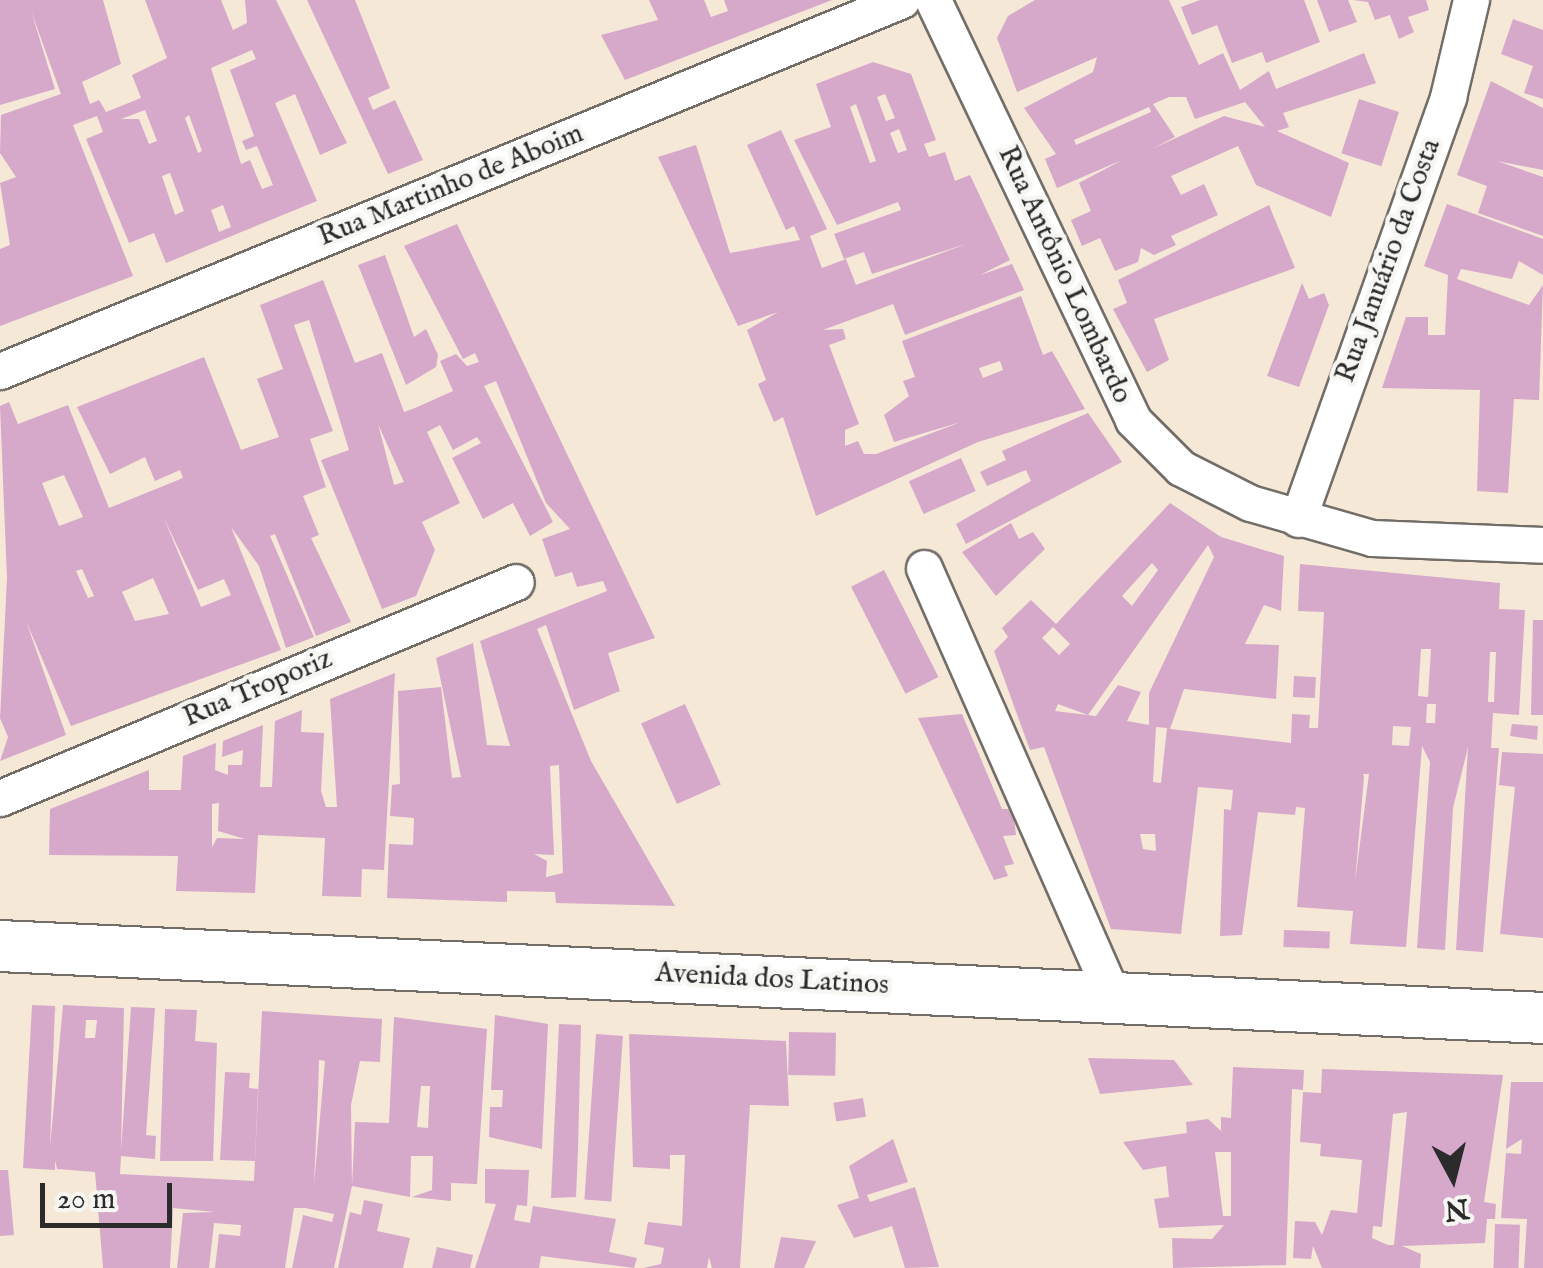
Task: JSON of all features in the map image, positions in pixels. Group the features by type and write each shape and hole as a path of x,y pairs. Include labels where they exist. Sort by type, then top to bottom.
{"main road":[{"name":"Avenida dos Latinos","path":"0,946 1543,1018"}],"street":[{"name":"Rua Martinho de Aboim","path":"0,371 902,0"},
{"name":"Rua Antônio Lombardo","path":"933,0 1133,420 1181,468 1298,519 1372,538 1543,545"},
{"name":"Rua Januário da Costa","path":"1298,519 1448,97 1471,0"},
{"path":"924,568 1113,996"},
{"name":"Rua Troporiz","path":"0,798 516,582"}],"building":[{"path":"0,0 103,0 121,64 82,82 90,104 99,100 106,112 141,98 132,75 167,58 145,0 221,0 233,30 247,23 245,0 276,0 347,143 320,155 295,94 275,103 317,201 166,263 154,233 129,243 86,139 103,132 97,116 73,125 133,276 0,326 0,249 10,245 0,183 16,177 0,153 1,115 61,94 31,11 55,89 0,105","holes":["252,50 256,59 230,70 254,136 242,141 246,150 257,146 273,185 262,189 250,160 241,164 211,68","145,110 157,141 149,144 139,119 121,119","189,115 202,151 198,153 185,118","170,173 184,211 175,215 162,176","223,205 231,227 219,232 211,210"]},
{"path":"307,0 355,0 390,88 368,98 373,110 395,100 423,160 388,174"},
{"path":"649,0 704,0 711,17 728,11 724,0 832,0 625,80 601,35 658,20"},
{"path":"1035,0 1169,0 1199,65 1223,53 1240,90 1269,71 1276,89 1364,53 1376,83 1283,113 1289,127 1277,131 1349,163 1331,217 1256,185 1238,146 1171,176 1181,195 1204,184 1218,215 1171,236 1176,245 1154,255 1141,248 1138,262 1115,271 1100,238 1082,246 1071,220 1091,211 1079,183 1122,160 1057,188 1045,159 1056,154 1024,108 1093,72 1097,57 1017,92 997,38 1008,16","holes":["1169,97 1186,97 1195,119 1245,102 1265,127 1224,116 1152,149 1175,137 1153,104","1149,107 1151,112 1076,145 1074,140"]},
{"path":"1200,0 1304,0 1320,42 1266,63 1262,52 1232,63 1217,25 1192,35 1181,7"},
{"path":"1317,0 1348,0 1357,22 1329,32"},
{"path":"1353,0 1426,0 1429,10 1408,17 1414,32 1399,39 1390,15 1375,20 1368,2"},
{"path":"1513,19 1543,30 1543,99 1524,93 1533,66 1501,54"},
{"path":"873,62 911,74 936,140 924,144 929,157 945,152 955,181 970,175 1010,260 980,275 1012,264 1024,290 905,335 893,304 823,330 843,329 846,339 829,345 859,424 845,430 845,446 858,441 864,454 876,454 961,422 894,442 884,415 909,396 903,381 915,377 902,341 1021,296 1043,355 1052,351 1085,409 978,442 816,516 783,417 774,422 758,384 766,380 747,330 778,312 738,326 658,157 696,145 730,253 800,240 794,226 786,230 747,145 781,130 827,229 810,236 822,268 846,259 856,285 966,244 872,274 864,252 844,259 834,234 901,210 898,202 837,225 794,140 831,127 816,84","holes":["885,94 895,118 886,121 877,97","856,104 876,161 870,163 850,107","899,129 907,150 898,153 890,133","1000,361 1003,370 983,378 979,368"]},
{"path":"1491,81 1543,108 1543,170 1497,161 1543,177 1543,236 1478,213 1487,186 1457,175"},
{"path":"1359,99 1399,112 1381,166 1341,153"},
{"path":"1447,204 1543,239 1543,275 1519,261 1512,279 1461,269 1457,279 1529,305 1543,285 1539,400 1514,399 1508,493 1477,491 1480,390 1382,388 1406,317 1428,317 1428,335 1445,335 1448,275 1424,266"},
{"path":"1269,205 1295,268 1154,319 1169,360 1147,372 1113,309 1127,303 1118,280"},
{"path":"457,224 655,638 608,653 620,691 574,710 546,625 537,629 591,761 675,906 556,903 555,892 507,891 507,902 387,898 389,844 413,845 414,818 390,816 392,785 400,784 398,691 441,687 452,778 461,777 436,658 473,643 487,745 510,746 480,641 607,591 603,581 577,587 572,572 555,577 542,539 570,529 546,503 496,381 484,386 553,522 530,536 513,503 483,519 452,458 481,443 477,437 453,450 440,425 427,432 460,503 422,522 435,550 416,596 382,609 321,460 349,450 309,320 294,325 333,431 310,439 326,487 303,496 319,535 311,538 351,622 316,636 275,534 270,536 314,637 286,648 259,566 231,527 281,650 71,726 26,621 66,735 0,761 8,737 0,718 7,578 0,406 9,402 18,424 68,405 109,508 183,478 180,470 155,481 145,457 110,474 77,407 204,357 241,450 279,437 257,379 283,369 260,305 323,280 355,363 382,353 404,412 415,408 453,391 440,361 456,354 467,366 479,362 475,353 463,359 404,246","holes":["378,424 404,482 394,485","64,475 83,517 59,526 42,483","163,516 198,590 224,579 231,595 201,607","82,569 94,596 88,598 76,571","153,578 169,614 135,621 122,592","559,765 563,873 546,877 547,861 534,854 554,855 550,766"]},
{"path":"385,255 414,337 426,329 438,355 436,367 406,385 358,265"},
{"path":"1302,283 1309,299 1324,293 1329,305 1299,387 1267,376"},
{"path":"1088,413 1122,462 966,544 956,524 1031,481 1026,470 987,486 980,472 1006,460 1002,451"},
{"path":"961,458 976,491 924,514 909,481"},
{"path":"1170,503 1221,537 1284,556 1281,611 1264,605 1245,644 1279,645 1276,699 1184,689 1170,729 1291,743 1292,714 1310,715 1309,728 1318,728 1324,612 1298,611 1300,564 1500,583 1499,609 1525,610 1519,715 1493,713 1491,748 1499,748 1483,952 1456,950 1468,747 1453,808 1445,950 1417,948 1430,762 1422,746 1406,947 1350,944 1353,911 1297,907 1305,808 1296,807 1295,815 1258,812 1242,935 1220,936 1224,809 1231,810 1233,790 1198,787 1181,934 1111,929 1044,747 1030,750 994,651 1008,637 1002,628 1031,600 1056,624","holes":["1208,545 1214,557 1149,693 1149,725 1127,721 1141,692 1118,685 1096,716 1055,711 1058,704 1088,715","1152,563 1158,570 1132,606 1122,596","1053,627 1070,644 1059,655 1042,638","1421,649 1431,649 1428,697 1418,696","1490,652 1496,652 1494,702 1488,702","1427,704 1436,704 1435,723 1426,723","1393,726 1411,727 1409,746 1392,745","1156,727 1167,728 1161,783 1153,782","1363,774 1369,774 1355,882","1140,834 1155,834 1156,851 1143,849"]},
{"path":"1011,523 1019,539 1033,532 1045,549 996,596 962,552"},
{"path":"884,570 938,677 906,694 851,587"},
{"path":"1533,620 1543,620 1543,715 1531,715"},
{"path":"395,673 384,870 362,869 361,897 322,896 325,838 258,835 255,893 176,891 178,856 49,855 50,809 149,770 149,790 181,790 183,756 216,743 215,770 228,775 228,765 242,765 243,750 222,757 223,741 263,725 260,787 272,787 275,721 302,710 301,732 324,733 321,791 326,807 337,807 330,699","holes":["219,803 218,831 245,839 217,838 212,847 212,804"]},
{"path":"1294,676 1316,677 1315,698 1293,697"},
{"path":"685,704 721,784 677,804 641,724"},
{"path":"962,714 1002,809 1013,809 1016,835 1003,836 1014,864 1004,866 1008,876 994,880 918,718"},
{"path":"1512,724 1538,726 1537,740 1510,736"},
{"path":"1502,752 1543,754 1543,938 1500,934 1515,787 1499,785"},
{"path":"1284,930 1330,932 1329,949 1283,947"},
{"path":"32,1005 55,1006 50,1147 63,1005 124,1008 121,1151 131,1007 155,1008 146,1135 156,1136 155,1159 121,1156 120,1174 254,1181 262,1011 382,1019 380,1062 360,1061 351,1105 352,1186 334,1268 292,1268 303,1215 332,1222 334,1214 294,1208 285,1268 215,1268 219,1234 240,1236 241,1225 214,1223 209,1268 177,1268 183,1213 215,1212 173,1208 170,1268 103,1268 95,1172 57,1169 55,1160 55,1170 23,1168","holes":["86,1020 97,1020 95,1038 85,1038","319,1060 325,1061 314,1185 318,1095"]},
{"path":"165,1009 197,1010 195,1041 217,1043 213,1161 160,1161"},
{"path":"495,1015 548,1024 542,1149 489,1137 490,1107 502,1107 503,1090 491,1090"},
{"path":"394,1017 487,1029 477,1184 451,1183 451,1201 412,1197 432,1190 433,1156 411,1156 410,1197 352,1186 355,1122 389,1123","holes":["421,1086 430,1086 428,1128 417,1127"]},
{"path":"559,1024 581,1025 576,1197 551,1198"},
{"path":"789,1032 836,1033 835,1076 788,1075"},
{"path":"596,1034 623,1036 611,1201 584,1200"},
{"path":"629,1034 786,1041 789,1106 750,1105 740,1268 712,1268 709,1257 707,1268 643,1268 661,1264 664,1248 644,1244 648,1222 682,1226 685,1155 670,1155 670,1169 633,1167"},
{"path":"1088,1058 1174,1060 1193,1085 1100,1094"},
{"path":"1233,1067 1304,1070 1303,1090 1292,1089 1286,1265 1173,1268 1172,1238 1212,1239 1224,1225 1159,1228 1154,1199 1169,1197 1166,1166 1143,1170 1123,1142 1187,1133 1186,1122 1208,1119 1221,1131 1221,1117 1231,1118","holes":["1215,1152 1231,1152 1231,1216 1223,1216"]},
{"path":"1322,1069 1503,1075 1484,1202 1496,1204 1495,1219 1487,1219 1485,1243 1402,1246 1421,1254 1420,1268 1322,1268 1313,1246 1311,1259 1293,1258 1295,1221 1315,1222 1322,1235 1331,1210 1357,1213 1362,1160 1320,1156 1321,1144 1300,1142 1303,1092 1321,1093","holes":["1407,1112 1394,1245 1372,1238 1373,1226 1382,1227 1393,1114"]},
{"path":"225,1072 250,1073 249,1088 258,1089 255,1161 220,1160"},
{"path":"1511,1082 1543,1082 1543,1268 1524,1268 1527,1219 1501,1218 1506,1153 1521,1154 1522,1139 1506,1149"},
{"path":"863,1098 866,1117 836,1121 833,1103"},
{"path":"893,1139 908,1182 867,1195 870,1202 915,1187 939,1267 905,1268 892,1226 854,1238 837,1205 859,1198 849,1166"},
{"path":"485,1169 529,1170 527,1206 517,1205 514,1220 530,1223 533,1206 616,1219 609,1252 637,1258 634,1268 541,1256 539,1268 475,1268 496,1204 485,1203"},
{"path":"0,1170 8,1170 14,1235 0,1236"},
{"path":"364,1200 383,1204 377,1231 410,1238 403,1268 338,1268 350,1212 361,1215"},
{"path":"1495,1224 1520,1225 1518,1268 1493,1268"},
{"path":"781,1237 816,1241 804,1268 774,1268"},
{"path":"437,1247 473,1255 470,1268 432,1268"}]}
